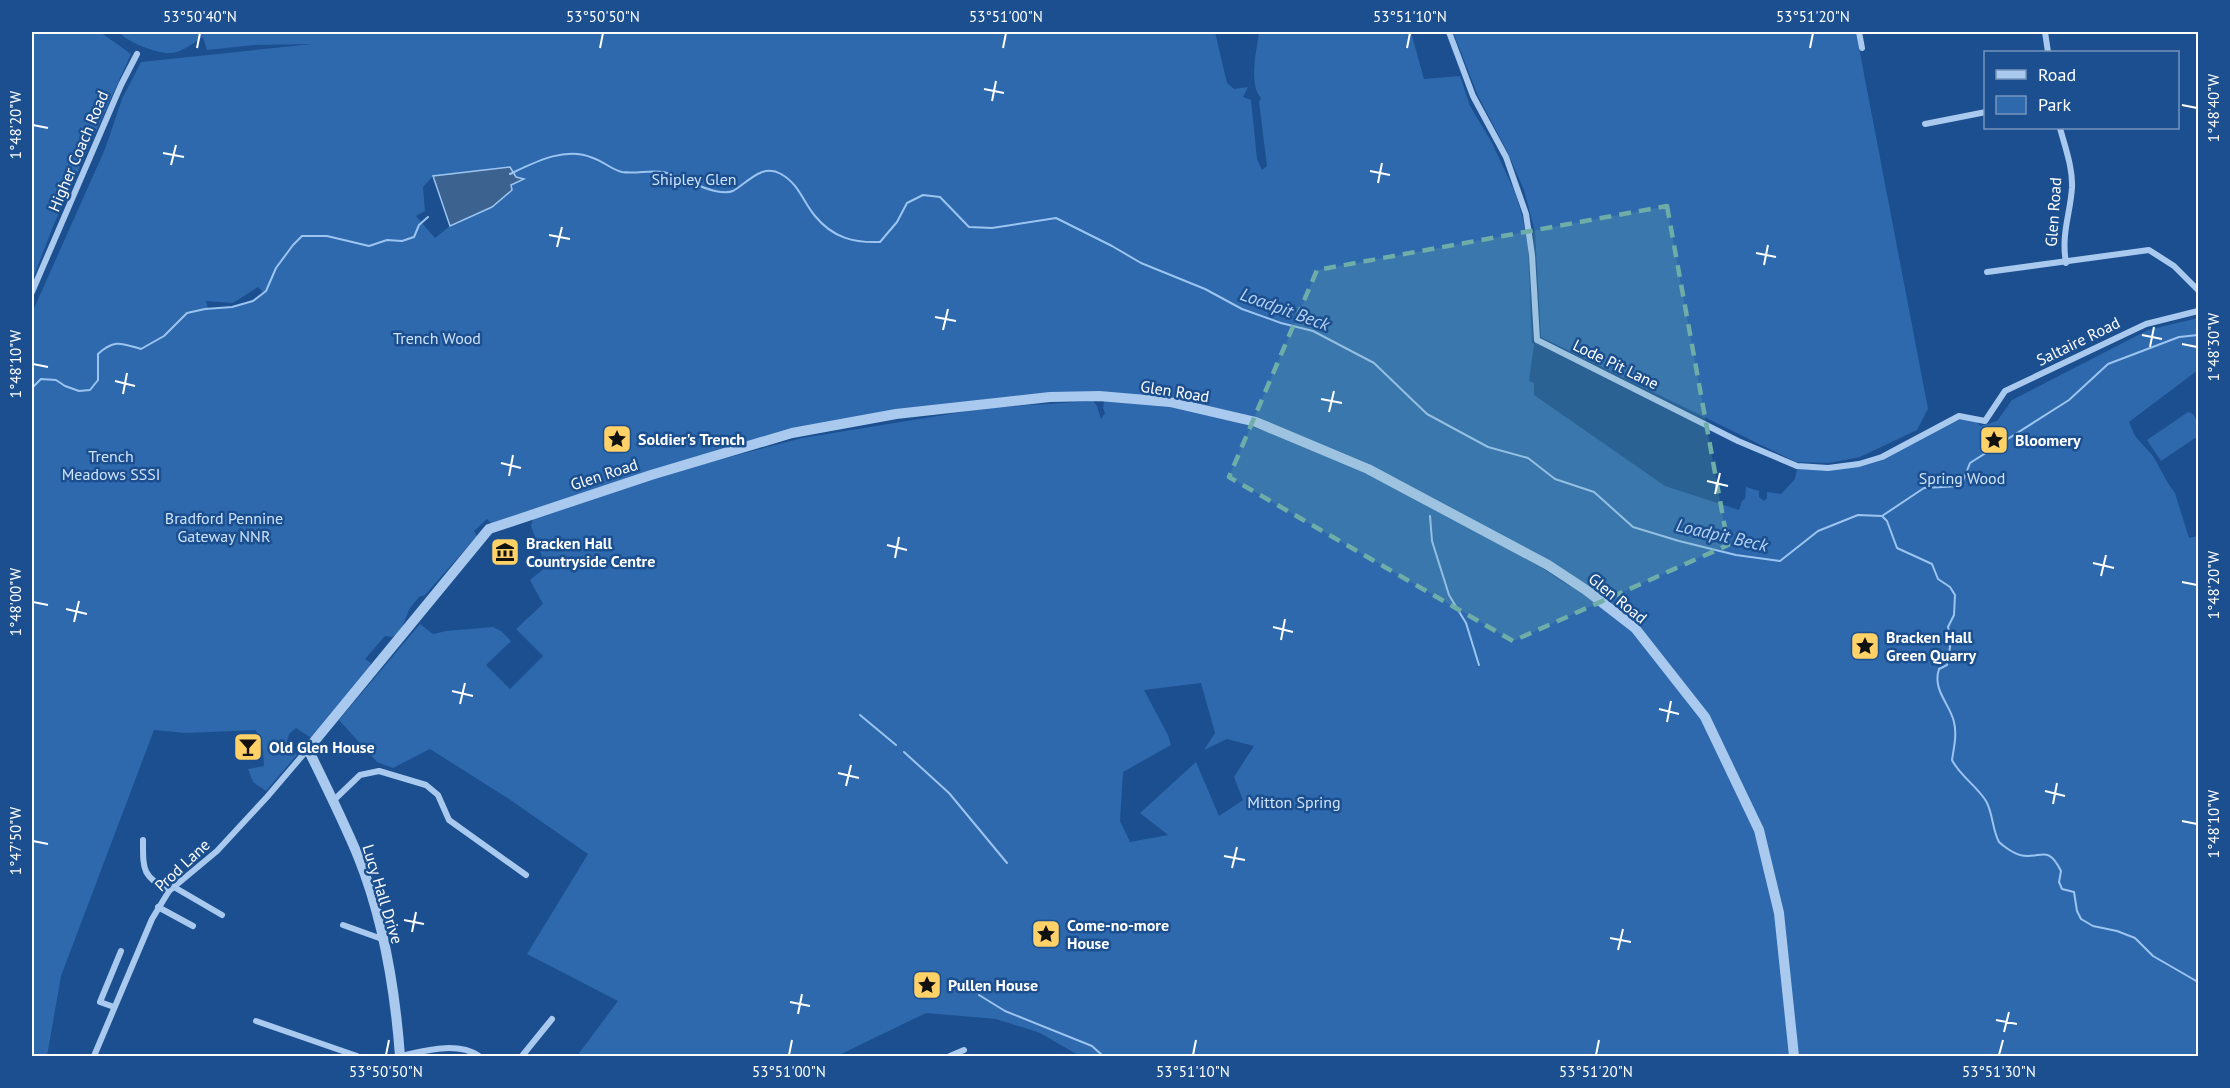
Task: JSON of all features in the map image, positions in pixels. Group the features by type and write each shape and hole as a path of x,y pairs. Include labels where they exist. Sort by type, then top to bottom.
{"street":[{"name":"Lode Pit Lane","path":"1449,32 1473,96 1506,157 1526,214 1532,255 1537,340 1738,441 1797,466 1828,468 1859,465 1881,457 1959,416 1985,421"},
{"path":"1859,32 1862,48"},
{"path":"2045,32 2048,51"},
{"name":"Higher Coach Road","path":"32,292 121,84 137,54"},
{"path":"1925,124 1984,112"},
{"name":"Glen Road","path":"2060,129 2072,188 2063,241 2066,263"},
{"name":"Glen Road","path":"1987,272 2150,250 2174,266 2199,290"},
{"name":"Saltaire Road","path":"1985,421 2005,391 2146,324 2199,310"},
{"name":"Glen Road","path":"308,748 489,529 651,475 792,433 896,414 1050,397 1099,396 1170,402 1256,422 1368,469 1548,565 1586,590 1635,628 1705,717 1759,830 1779,913 1794,1056"},
{"name":"Lucy Hall Drive","path":"308,748 369,885 389,964 396,1003 400,1056"},
{"name":"Prod Lane","path":"94,1056 158,907 171,889 216,851 267,797 308,748"},
{"path":"333,801 341,791 360,776 379,771 426,785 438,795 449,820 526,875"},
{"path":"143,840 144,870 152,881 222,915"},
{"path":"158,907 193,926"},
{"path":"344,924 382,939"},
{"path":"114,1007 100,1002 121,951"},
{"path":"522,1056 552,1019"},
{"path":"256,1021 357,1056"},
{"path":"400,1056 437,1048 470,1050 479,1056"},
{"path":"950,1056 964,1050"}],"highlighted area":[{"path":"1667,206 1728,545 1513,641 1229,477 1317,270"}],"green space":[{"path":"32,32 100,32 131,54 54,224 32,281"},
{"path":"119,32 1215,32 1227,83 1234,89 1248,87 1243,97 1251,100 1257,159 1262,170 1267,166 1259,102 1261,98 1257,92 1254,76 1259,32 1411,32 1424,79 1460,76 1470,106 1491,141 1515,192 1528,246 1532,343 1534,344 1529,381 1534,383 1534,395 1665,486 1739,510 1745,499 1746,487 1759,491 1759,497 1764,501 1767,498 1767,492 1781,494 1795,479 1797,469 1839,469 1869,464 1956,420 1973,419 1980,426 1997,421 2012,400 2148,330 2198,318 2198,370 2129,422 2135,436 2153,456 2175,493 2189,538 2198,536 2198,1056 1080,1056 1040,1033 996,1019 926,1013 837,1056 577,1056 618,1001 527,954 588,854 509,799 430,749 393,768 377,762 339,720 420,624 433,634 493,627 501,631 511,641 486,665 510,689 543,656 516,629 543,604 530,580 546,567 531,526 533,518 662,475 802,438 987,408 1093,401 1101,419 1105,413 1104,401 1151,404 1199,412 1245,425 1292,440 1330,456 1251,418 1118,394 897,412 653,470 492,524 487,519 474,531 477,536 425,595 419,597 410,608 400,632 392,637 385,636 365,659 371,663 369,670 313,739 296,728 289,734 285,747 290,754 294,752 297,755 266,791 253,782 248,769 264,766 263,750 256,730 186,733 154,730 61,976 47,1056 32,1056 32,313 105,149 122,99 141,62 312,44 254,45 207,50 203,37 177,52 163,53 146,48","holes":["433,176 492,207 450,226 435,238 416,216 425,211 423,187","258,287 264,293 238,306 208,309 206,301 233,303","1424,501 1540,557 1572,587","1201,683 1215,733 1204,750 1227,739 1254,746 1234,777 1243,800 1219,816 1196,762 1140,813 1168,835 1130,842 1120,821 1123,772 1171,745 1144,690"]},
{"path":"1453,32 1856,32 1928,409 1917,430 1860,457 1829,463 1796,462 1541,337 1535,232 1524,190 1507,151 1478,96"},
{"path":"2188,412 2193,414 2198,423 2198,436 2161,461 2147,440"}],"shaded area":[{"path":"510,167 516,177 524,179 511,185 512,190 492,207 450,226 433,176"}],"waterway":[{"name":"Loadpit Beck","path":"510,174 550,157 572,154 593,158 622,172 663,172 708,189 726,192 733,191 761,172 774,171 787,178 797,188 811,211 829,229 844,238 861,241 880,242 897,222 907,203 923,195 940,197 969,227 992,228 1056,218 1141,263 1205,289 1242,309 1281,323 1313,331 1374,363 1427,414 1488,447 1528,458 1555,479 1594,492 1633,527 1736,555 1780,561 1818,531 1858,515 1882,516 1924,488 1961,486 1970,463 2069,400 2108,364 2179,337 2198,335"},
{"name":"Loadpit Beck","path":"32,388 41,379 56,380 79,391 90,390 98,380 98,354 109,346 123,344 141,349 164,336 187,313 232,307 253,301 266,291 276,268 302,236 327,236 369,246 387,240 402,241 414,237 419,225 428,217"},
{"path":"1430,516 1432,541 1449,595 1466,623 1479,665"},
{"path":"1882,516 1887,521 1897,548 1932,564 1938,579 1950,587 1955,595 1954,615 1948,627 1951,641 1947,665 1939,669 1938,684 1954,722 1952,760 1986,801 1999,842 2020,855 2043,854 2052,857 2061,871 2059,882 2062,889 2074,892 2077,911 2081,919 2093,926 2135,938 2153,956 2198,982"},
{"path":"860,715 896,745"},
{"path":"904,752 949,793 1007,863"},
{"path":"979,995 1005,1011 1092,1046 1103,1056"}],"place":[{"name":"Soldier's Trench","path":"617,439"},
{"name":"Bloomery","path":"1994,440"},
{"name":"Bracken Hall Countryside Centre","path":"505,552"},
{"name":"Bracken Hall Green Quarry","path":"1865,646"},
{"name":"Old Glen House","path":"248,747"},
{"name":"Come-no-more House","path":"1046,934"},
{"name":"Pullen House","path":"927,985"}],"park label":[{"name":"Shipley Glen","path":"694,179"},
{"name":"Trench Wood","path":"437,338"},
{"name":"Trench Meadows SSSI","path":"111,465"},
{"name":"Spring Wood","path":"1962,478"},
{"name":"Bradford Pennine Gateway NNR","path":"224,527"},
{"name":"Mitton Spring","path":"1294,802"}]}
